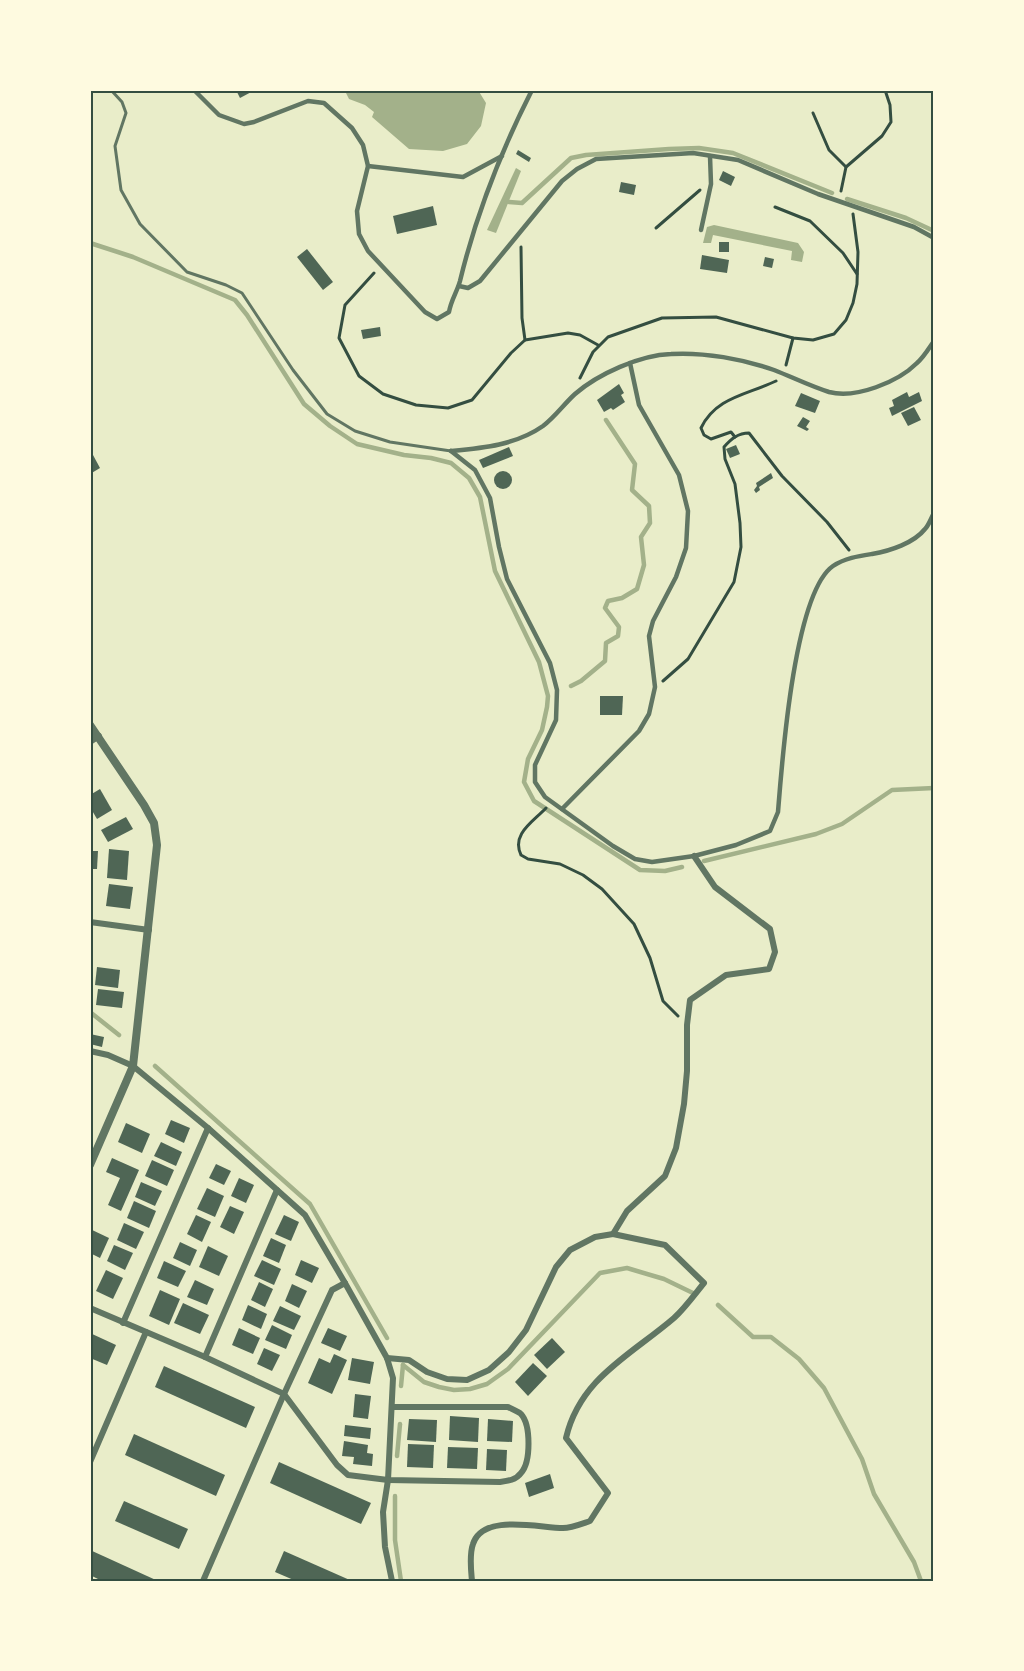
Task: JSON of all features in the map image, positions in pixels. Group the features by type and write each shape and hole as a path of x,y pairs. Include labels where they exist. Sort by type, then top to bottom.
{"street":[{"path":"194,90 219,115 244,124 308,101 324,103 352,128 363,145 368,166 357,211 359,234 368,250 425,312 437,319 450,312 451,302 459,286 471,235 512,129 532,90"},
{"path":"459,286 468,288 480,280 562,181 577,169 596,159 693,153 738,160 838,201 914,227 934,238"},
{"path":"368,166 463,177 502,156"},
{"path":"701,230 711,184 710,156"},
{"path":"451,452 495,446 520,438 543,426 575,394 630,363 650,356 661,354 709,356 774,370 832,392 861,392 891,381 917,364 934,341"},
{"path":"562,808 639,731 649,714 656,687 649,636 653,621 676,577 686,548 688,511 679,475 639,405 630,363"},
{"path":"451,452 475,470 490,498 507,579 550,663 557,690 556,720 535,765 535,782 545,797 613,846 635,859 652,862 694,856 736,845 771,831 778,812 792,679 810,602 819,583 832,566 852,557 879,553 907,542 925,530 934,513"},
{"path":"90,725 144,805 154,823 157,845 134,1066 90,1165"},
{"path":"90,742 99,736"},
{"path":"613,1234 627,1211 665,1176 676,1148 682,1121 687,1071 687,1024 690,1000 726,975 769,969 775,952 770,929 715,887 694,856"},
{"path":"90,922 149,930"},
{"path":"90,1051 108,1054 134,1066 208,1128 305,1215 345,1283 387,1358 393,1378 388,1480 383,1512 392,1581"},
{"path":"123,1323 208,1128"},
{"path":"205,1357 277,1190"},
{"path":"387,1358 410,1360 427,1372 447,1379 467,1380 489,1370 509,1352 526,1330 556,1267 570,1251 595,1237 613,1234 665,1245 704,1283 676,1316 605,1371 570,1422 566,1438 608,1493 590,1521 565,1528 503,1524 485,1530 473,1543 472,1581"},
{"path":"203,1581 332,1290 345,1283"},
{"path":"90,1308 205,1357 284,1394 337,1466 348,1475 388,1480 500,1482 513,1480 521,1474 526,1465 527,1425 520,1414 508,1407 392,1407"},
{"path":"90,1462 146,1332"}],"lane":[{"path":"111,90 122,102 126,113 116,146 121,190 140,224 187,272 242,293 293,370 327,414 354,431 390,442 451,452"}],"path":[{"path":"838,201 846,167 882,136 891,122 890,105 885,90"},
{"path":"813,113 830,150 846,167"},
{"path":"656,228 695,194"},
{"path":"575,394 581,372 598,345 608,337 662,318 716,317 794,338 813,340 834,334 846,320 853,303 858,276 853,206"},
{"path":"775,207 810,221 843,253 858,276"},
{"path":"522,248 522,318 525,340"},
{"path":"382,265 345,304 339,338 359,376 383,394 416,405 448,408 472,400 510,353 525,340 568,333 580,335 598,345"},
{"path":"786,365 794,338"},
{"path":"735,437 731,432 711,439 704,435 701,428 707,415 718,405 765,386"},
{"path":"656,687 681,668 688,659 734,582 741,547 740,523 735,484 725,459 724,447 741,433 749,433 782,476 846,544 852,557"},
{"path":"538,816 522,831 518,841 521,855 528,859 560,864 583,875 602,889 634,924 650,958 663,1001 687,1024"}],"shaded area":[{"path":"478,90 486,103 481,126 467,144 443,151 409,149 372,117 374,112 365,105 349,99 345,91"},
{"path":"516,168 521,171 496,233 487,230"},
{"path":"714,225 798,243 804,252 802,262 791,260 792,251 713,235 711,243 703,243 707,227"}],"building":[{"path":"236,90 255,90 240,98"},
{"path":"518,150 531,158 529,162 516,154"},
{"path":"723,171 735,177 731,186 719,180"},
{"path":"621,182 636,185 634,195 619,192"},
{"path":"433,206 437,225 397,234 393,216"},
{"path":"719,242 729,242 729,252 719,252"},
{"path":"307,249 333,282 323,290 297,257"},
{"path":"702,255 729,260 727,273 700,269"},
{"path":"765,257 774,259 772,268 763,266"},
{"path":"380,327 381,336 363,339 361,330"},
{"path":"619,384 624,393 621,395 625,402 613,410 611,408 604,412 597,400"},
{"path":"907,392 909,397 919,392 922,401 892,416 889,408 894,406 892,400"},
{"path":"801,393 820,401 815,413 795,406"},
{"path":"914,407 921,420 908,426 901,413"},
{"path":"803,417 810,421 806,427 809,429 807,431 797,426"},
{"path":"736,445 740,454 730,458 726,449"},
{"path":"509,447 513,456 483,468 479,460"},
{"path":"93,455 100,468 90,474 90,457"},
{"path":"503,471 509,474 512,480 509,486 503,489 497,486 494,480 497,474"},
{"path":"771,473 773,478 759,487 760,490 756,493 754,490 756,483"},
{"path":"600,696 623,696 622,715 600,715"},
{"path":"100,789 112,810 97,819 90,807 90,795"},
{"path":"126,817 133,829 108,842 101,830"},
{"path":"109,849 129,851 127,880 107,878"},
{"path":"90,851 98,851 97,869 90,869"},
{"path":"109,884 133,887 130,909 106,906"},
{"path":"97,967 120,970 118,988 95,985"},
{"path":"98,989 124,992 122,1008 96,1005"},
{"path":"90,1034 104,1037 102,1047 90,1044"},
{"path":"171,1120 190,1128 184,1143 165,1134"},
{"path":"126,1123 150,1134 142,1153 118,1142"},
{"path":"161,1142 182,1152 176,1166 154,1156"},
{"path":"112,1158 139,1170 121,1211 108,1205 120,1178 106,1172"},
{"path":"152,1160 174,1170 167,1186 145,1176"},
{"path":"216,1164 231,1171 224,1185 209,1178"},
{"path":"239,1178 254,1185 246,1203 231,1196"},
{"path":"141,1182 162,1191 155,1206 135,1197"},
{"path":"207,1188 224,1196 215,1217 197,1209"},
{"path":"134,1201 156,1211 149,1228 127,1218"},
{"path":"230,1206 244,1212 234,1234 220,1227"},
{"path":"196,1215 211,1222 202,1242 187,1234"},
{"path":"284,1215 299,1222 291,1241 275,1234"},
{"path":"124,1223 144,1232 136,1249 117,1240"},
{"path":"90,1229 109,1238 100,1258 90,1253"},
{"path":"271,1238 286,1245 279,1263 263,1256"},
{"path":"180,1242 197,1250 190,1266 173,1258"},
{"path":"114,1245 133,1253 125,1270 107,1261"},
{"path":"208,1246 228,1256 219,1276 199,1267"},
{"path":"262,1260 281,1269 274,1285 254,1276"},
{"path":"301,1260 319,1268 312,1283 295,1275"},
{"path":"164,1261 186,1271 178,1287 157,1278"},
{"path":"106,1270 123,1278 113,1299 96,1291"},
{"path":"195,1280 214,1289 207,1305 187,1297"},
{"path":"259,1282 273,1289 265,1307 251,1300"},
{"path":"292,1284 307,1291 299,1308 285,1301"},
{"path":"160,1290 180,1299 169,1325 149,1316"},
{"path":"183,1303 209,1315 200,1334 174,1323"},
{"path":"248,1305 267,1314 261,1329 242,1320"},
{"path":"280,1306 301,1316 294,1330 273,1321"},
{"path":"272,1325 292,1335 286,1349 265,1340"},
{"path":"239,1328 260,1338 253,1354 232,1345"},
{"path":"328,1328 347,1336 340,1351 321,1343"},
{"path":"90,1333 116,1345 107,1365 90,1358"},
{"path":"552,1338 565,1352 547,1369 534,1355"},
{"path":"264,1348 280,1355 272,1371 257,1364"},
{"path":"334,1354 347,1360 332,1394 308,1383 319,1358 330,1363"},
{"path":"352,1358 374,1362 370,1384 348,1380"},
{"path":"533,1363 547,1376 528,1396 515,1382"},
{"path":"164,1366 255,1407 246,1428 155,1387"},
{"path":"355,1394 371,1396 368,1419 353,1417"},
{"path":"450,1416 479,1418 478,1442 449,1440"},
{"path":"409,1419 437,1420 436,1442 407,1440"},
{"path":"488,1419 513,1421 512,1442 487,1441"},
{"path":"345,1425 371,1428 370,1439 344,1436"},
{"path":"134,1434 225,1475 216,1496 125,1455"},
{"path":"344,1441 368,1445 367,1453 373,1454 372,1466 353,1464 354,1457 342,1456"},
{"path":"408,1444 434,1445 433,1468 407,1467"},
{"path":"448,1447 478,1448 477,1469 447,1468"},
{"path":"487,1449 507,1450 506,1471 486,1470"},
{"path":"279,1462 371,1503 361,1524 270,1483"},
{"path":"550,1474 554,1488 529,1497 525,1483"},
{"path":"124,1501 188,1529 179,1549 115,1521"},
{"path":"90,1550 158,1581 102,1581 90,1575"},
{"path":"284,1551 352,1581 296,1581 275,1572"}],"waterway":[{"path":"509,202 522,203 571,158 586,155 699,148 733,153 832,193"},
{"path":"847,199 906,218 934,231"},
{"path":"90,243 133,257 235,300 304,404 330,426 357,444 451,463 469,478 480,497 495,571 539,662 548,696 542,730 528,759 524,782 534,801 640,870 665,871 682,867"},
{"path":"571,686 581,681 605,661 606,643 618,636 619,627 605,608 608,601 622,598 637,589 644,565 641,537 650,523 649,506 632,490 635,464 606,420"},
{"path":"704,861 816,834 842,824 892,790 934,788"},
{"path":"90,1012 119,1035"},
{"path":"155,1066 310,1204 387,1338"},
{"path":"403,1365 424,1382 439,1387 454,1390 470,1389 487,1384 508,1369 600,1273 627,1268 664,1279 695,1294"},
{"path":"718,1305 753,1337 771,1337 799,1359 824,1388 862,1459 874,1494 914,1562 921,1581"},
{"path":"401,1386 403,1365"},
{"path":"397,1456 400,1424"},
{"path":"395,1496 395,1540 401,1581"}]}
